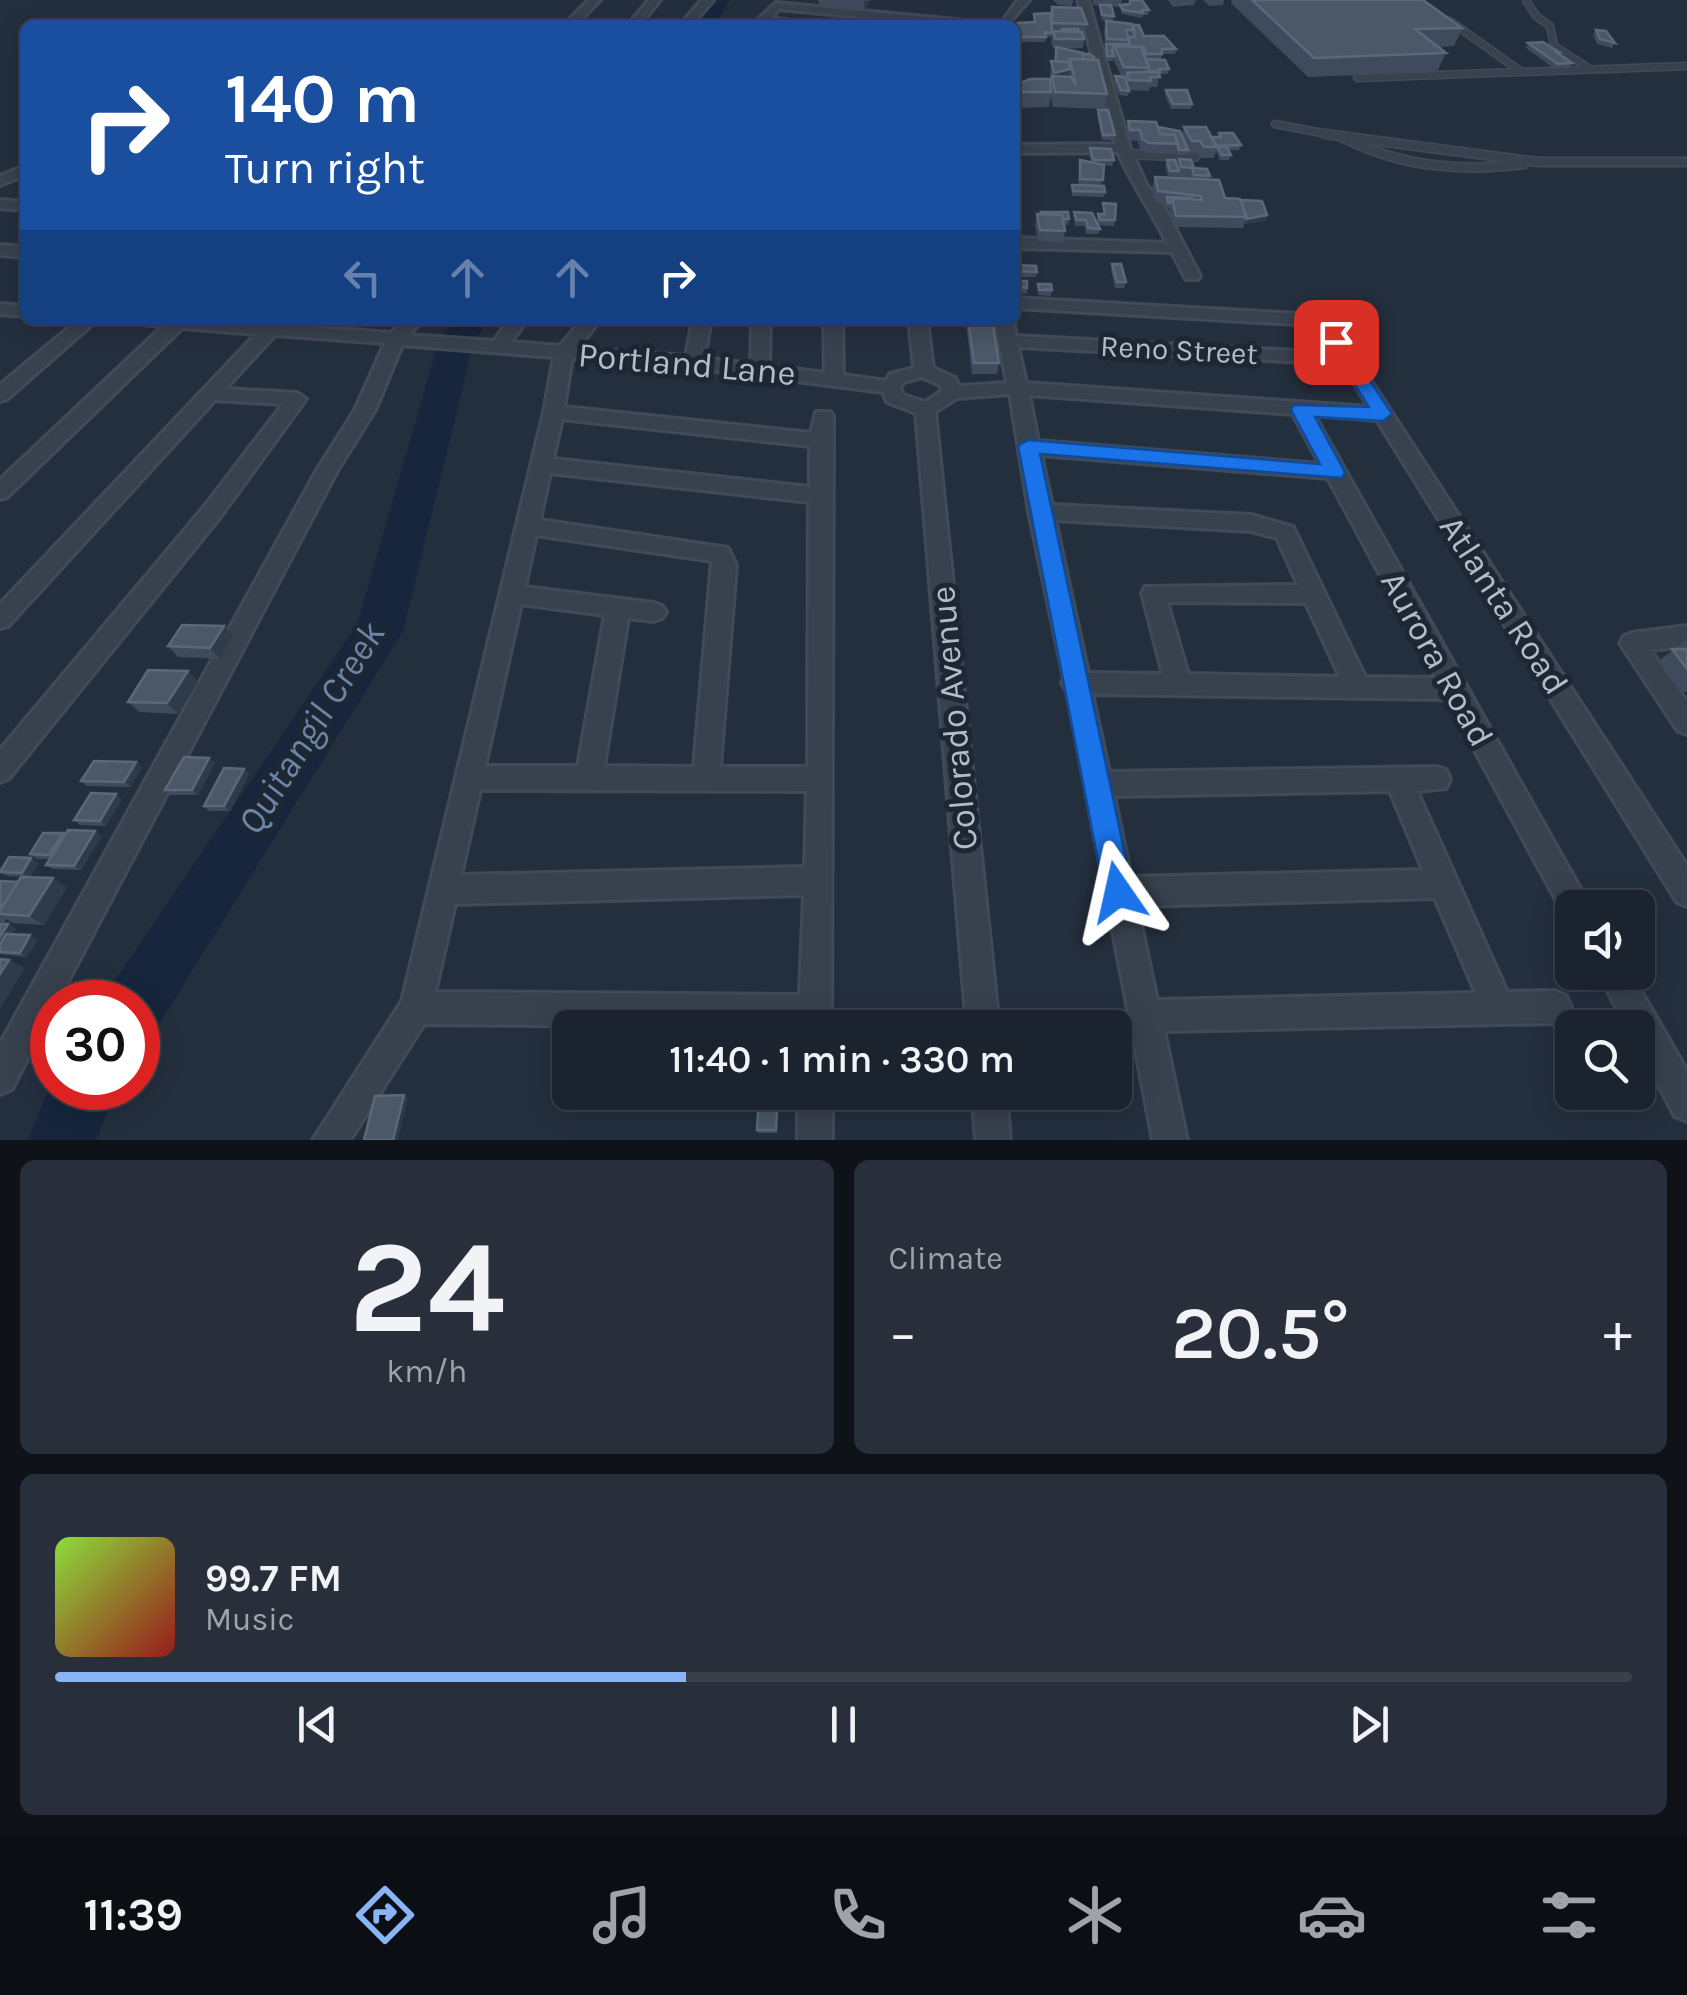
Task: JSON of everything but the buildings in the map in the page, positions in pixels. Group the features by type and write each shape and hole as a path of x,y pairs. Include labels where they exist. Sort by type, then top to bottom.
{"street":[{"path":"575,20 595,0"},
{"path":"638,20 655,0"},
{"path":"690,20 708,0"},
{"path":"1009,16 1024,0"},
{"path":"1083,0 1125,151 1139,185 1157,207 1192,276"},
{"path":"762,20 776,6 906,20"},
{"path":"1020,149 1125,151"},
{"path":"1020,244 1180,248"},
{"name":"Atlanta Road","path":"1020,302 1318,320 1383,414 1687,892"},
{"path":"0,396 82,325"},
{"path":"0,492 174,325"},
{"path":"0,619 273,325"},
{"name":"Portland Lane","path":"273,325 407,334 490,348 694,362 891,387"},
{"path":"490,348 513,325"},
{"path":"330,1140 416,1008 542,466 564,353 586,325"},
{"path":"694,362 701,325"},
{"path":"760,370 761,325"},
{"path":"833,325 834,379"},
{"path":"919,325 924,370"},
{"path":"1005,325 1074,683 1170,1140"},
{"path":"0,1077 327,470 407,334"},
{"name":"Reno Street","path":"1010,341 1348,360"},
{"path":"952,392 948,382 924,370 908,372 891,387 894,398 907,406 924,409 943,404 952,392 1018,388 1383,414"},
{"path":"0,770 212,512 297,399 207,394"},
{"name":"Colorado Avenue","path":"924,409 981,1010"},
{"name":"Aurora Road","path":"1301,410 1566,890"},
{"path":"554,412 820,442"},
{"path":"815,1010 821,778 820,442 824,416"},
{"path":"1028,446 1335,472"},
{"path":"542,466 820,496"},
{"path":"1040,512 1267,525 1285,533 1357,687"},
{"path":"528,526 720,554 725,565 706,778"},
{"path":"1178,684 1153,593 1314,594"},
{"path":"512,594 654,612"},
{"path":"589,777 618,607"},
{"path":"1687,636 1632,644 1687,724"},
{"path":"1074,683 1453,690"},
{"path":"469,778 821,778"},
{"path":"1398,779 1498,1008"},
{"path":"1097,784 1437,779"},
{"path":"444,890 818,881"},
{"path":"1118,892 1443,884"},
{"path":"1623,990 1687,1104"},
{"path":"416,1008 552,1012"},
{"path":"1144,1016 1554,1008"},
{"path":"814,1140 815,1110"},
{"path":"990,1110 993,1140"}],"lane":[{"path":"1526,0 1536,16 1550,26 1554,46 1590,69"},
{"path":"1449,20 1520,71"},
{"path":"1357,78 1687,66"},
{"path":"1275,124 1343,138 1374,154 1426,166 1468,169 1538,162 1687,162"},
{"path":"1343,138 1361,136 1538,162"},
{"path":"1125,151 1194,156"}],"waterway":[{"name":"Quitangil Creek","path":"707,20 719,0"},
{"name":"Quitangil Creek","path":"151,980 379,631 457,340 469,325"},
{"name":"Quitangil Creek","path":"62,1140 75,1110"}],"route":[{"path":"1118,892 1028,446 1335,472 1301,410 1383,414 1336,342"}]}
